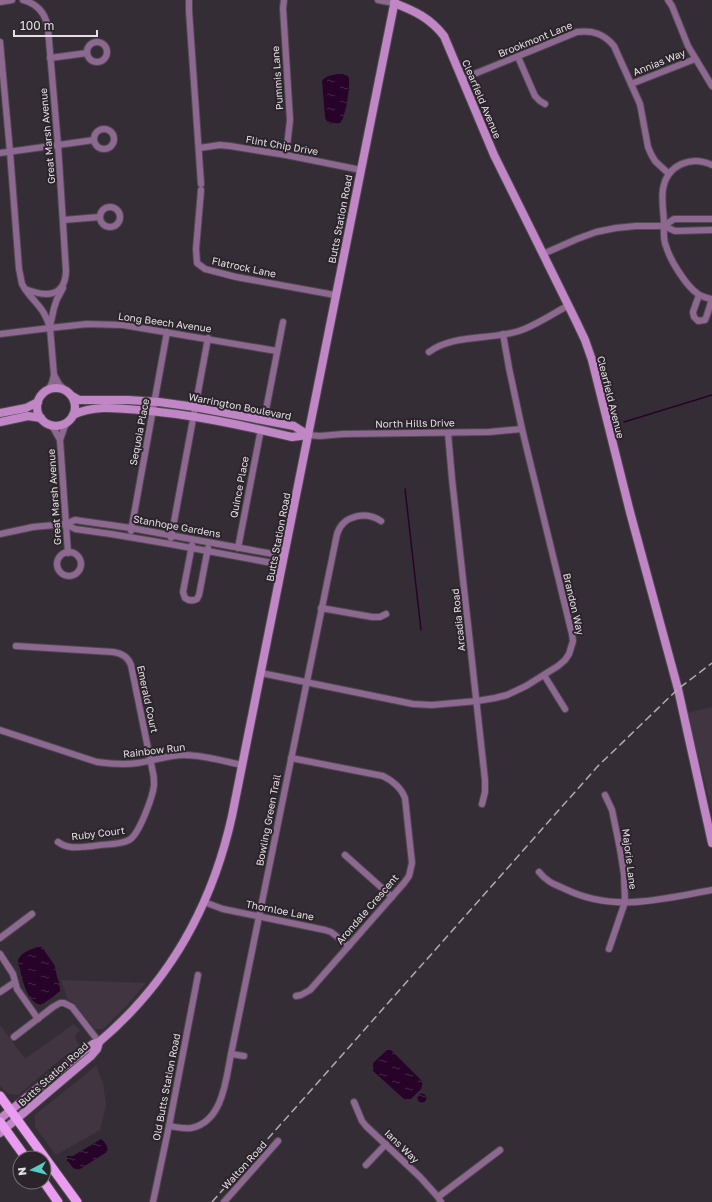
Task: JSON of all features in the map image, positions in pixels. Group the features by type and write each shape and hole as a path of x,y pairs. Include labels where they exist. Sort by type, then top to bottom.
{"main road":[{"path":"0,1096 77,1202"},
{"path":"2,1128 20,1150"},
{"path":"50,1190 58,1202"}],"street":[{"path":"0,2 12,0"},
{"name":"Great Marsh Avenue","path":"23,0 32,3 39,8 47,21 58,145 66,271 65,282 55,304 50,328"},
{"name":"Flatrock Lane","path":"189,0 201,187 196,249 197,263 205,269 335,295"},
{"name":"Pummis Lane","path":"284,0 283,8 290,120 286,155"},
{"path":"378,0 395,2"},
{"path":"668,0 672,6 688,46 712,86"},
{"name":"Clearfield Avenue","path":"395,2 420,14 433,24 440,31 449,45 494,155 585,340 592,360 630,512 678,689 712,843"},
{"name":"Butts Station Road","path":"2,1128 17,1119 91,1056 97,1049 100,1042 134,1010 160,978 179,950 210,889 226,843 395,2"},
{"name":"Brookmont Lane","path":"462,79 577,32 594,32 605,37 614,46 640,104 648,147 651,154 660,167 669,174"},
{"name":"Great Marsh Avenue","path":"0,42 2,91 10,152 19,269 22,284 45,314 50,328 54,375 48,390"},
{"path":"50,58 87,53"},
{"path":"518,57 535,96 545,104"},
{"name":"Annias Way","path":"631,84 695,58"},
{"path":"0,153 94,140"},
{"name":"Flint Chip Drive","path":"199,148 220,145 230,146 286,155 361,170"},
{"path":"699,295 693,312 694,317 698,321 705,320 712,299 699,295 687,285 668,252 664,239 663,189 669,174 682,164 689,161 698,161 706,162 712,165"},
{"path":"63,220 100,217"},
{"path":"664,226 674,219 712,219"},
{"path":"543,254 596,232 616,228 664,226 675,231 712,230"},
{"path":"25,289 41,294 54,293 60,290 65,282"},
{"path":"428,352 448,342 519,331 569,305"},
{"path":"264,420 283,322"},
{"name":"Long Beech Avenue","path":"0,334 88,324 123,325 208,338 277,351"},
{"name":"Sequoia Place","path":"130,537 167,332"},
{"name":"Brandon Way","path":"261,673 413,704 432,705 477,701 507,695 526,686 566,660 572,648 573,641 522,428 503,334"},
{"path":"170,544 208,338"},
{"path":"0,422 28,416 41,418 49,424 57,425 66,423 73,415 75,405 72,396 59,384 54,375"},
{"path":"41,418 38,402 40,397 48,390 58,388 64,389"},
{"name":"Warrington Boulevard","path":"72,396 79,400 128,400 196,407 294,426 308,435"},
{"path":"0,412 26,408 38,402"},
{"name":"Warrington Boulevard","path":"73,415 92,409 153,411 194,416 261,429 292,437 308,435"},
{"name":"Great Marsh Avenue","path":"66,423 60,440 68,553"},
{"name":"Great Marsh Avenue","path":"49,424 54,429 60,440"},
{"name":"North Hills Drive","path":"308,435 489,432 522,428"},
{"name":"Quince Place","path":"238,548 261,429"},
{"name":"Arcadia Road","path":"448,433 485,780 485,792 482,804"},
{"name":"Bowling Green Trail","path":"169,1126 192,1128 200,1125 216,1110 220,1102 336,534 340,527 351,518 363,515 377,518 382,521"},
{"name":"Stanhope Gardens","path":"0,534 33,527 66,524 75,520 172,535 284,556"},
{"name":"Stanhope Gardens","path":"66,524 75,529 130,537 283,565"},
{"path":"193,539 183,592 188,601 197,599 199,595 209,542"},
{"path":"227,546 238,556"},
{"path":"321,608 372,617 380,617 386,614"},
{"name":"Emerald Court","path":"16,646 113,652 124,656 131,665 151,761"},
{"path":"544,675 565,709"},
{"name":"Rainbow Run","path":"0,730 98,762 120,765 175,756 194,755 242,765"},
{"name":"Arondale Crescent","path":"291,758 382,776 394,782 404,795 406,804 412,866 409,876 392,897 310,990 296,996"},
{"name":"Ruby Court","path":"58,842 69,847 77,848 122,842 133,838 153,794 154,781 151,761"},
{"name":"Majorie Lane","path":"605,795 612,810 620,849 624,874 625,902 609,949"},
{"path":"345,855 392,897"},
{"path":"539,872 545,879 575,894 598,900 636,903 712,890"},
{"name":"Thornloe Lane","path":"204,902 223,909 325,930 331,932 349,946"},
{"path":"0,938 32,914"},
{"path":"0,954 14,974 16,989 38,1019"},
{"name":"Old Butts Station Road","path":"153,1202 198,975"},
{"path":"0,992 15,982"},
{"path":"14,1037 62,1003 68,1004 72,1007 100,1042"},
{"name":"Butts Station Road","path":"0,1119 86,1049 93,1044 100,1042"},
{"path":"231,1054 244,1056"},
{"name":"Ians Way","path":"354,1102 362,1121 420,1177 439,1199"},
{"name":"Walton Road","path":"224,1202 278,1141"},
{"path":"366,1165 386,1144"},
{"path":"439,1199 500,1150"}],"shaded area":[{"path":"712,707 712,811 687,713"},
{"path":"61,980 146,983 103,1029 95,1029 73,1002 68,1000"},
{"path":"74,1024 80,1031 76,1034 75,1038 80,1047 63,1057 19,1094 9,1094 5,1092 0,1085 0,1025 25,1059"},
{"path":"96,1066 103,1083 106,1104 100,1130 56,1155 35,1127 35,1115"}],"water":[{"path":"331,75 346,75 349,78 347,102 344,115 340,123 330,124 325,117 322,81"},
{"path":"38,947 42,947 55,966 60,989 60,991 53,997 41,1005 32,1000 26,991 18,961 22,954"},
{"path":"387,1050 391,1050 423,1082 421,1089 411,1099 404,1099 373,1071 373,1063"},
{"path":"422,1093 427,1098 422,1103 417,1098"},
{"path":"101,1139 106,1145 107,1152 80,1169 75,1169 67,1161 67,1156 73,1156"}],"waterway":[{"path":"624,422 712,395"},
{"path":"405,489 421,630"}],"railway":[{"path":"212,1202 597,767 678,689 712,663"}]}
